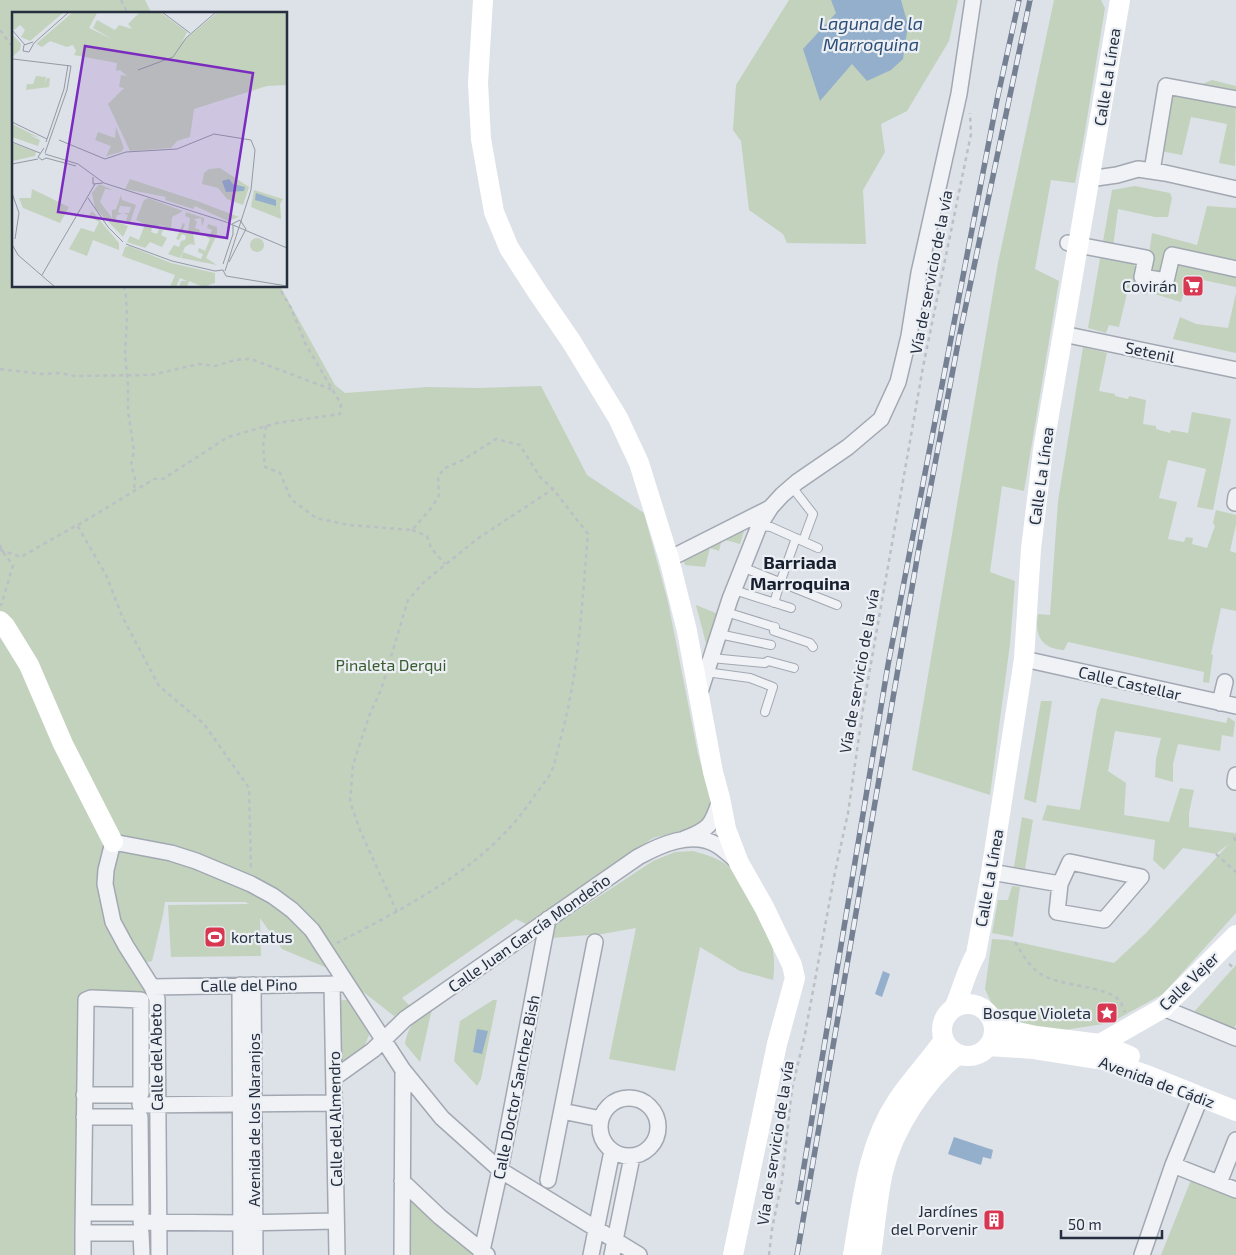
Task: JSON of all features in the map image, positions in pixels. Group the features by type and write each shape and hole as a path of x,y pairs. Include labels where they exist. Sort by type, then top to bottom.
{"street":[{"path":"483,0 478,83 480,130 487,182 494,212 509,248 571,341 618,418 639,463 669,559 687,631 698,697 720,798 721,836"},
{"path":"698,697 742,567 759,526 771,507 792,487 848,447 881,419 898,382 909,336 919,273 959,94 973,0"},
{"name":"Calle La Línea","path":"954,1008 976,954 991,872 1024,659 1030,558 1037,496 1063,334 1073,244 1089,179 1120,0"},
{"path":"1152,171 1166,86 1236,99"},
{"path":"1089,179 1117,175 1138,169 1236,189"},
{"path":"1073,244 1146,258 1142,277 1166,281 1172,255 1236,269"},
{"name":"Setenil","path":"1063,334 1236,370"},
{"path":"669,559 771,507"},
{"path":"0,621 29,665 63,744 113,842 171,853 224,872 273,896 292,910 312,930 339,984 384,1040 404,1070 442,1118 500,1170 596,1229 613,1247 640,1255"},
{"name":"Calle Castellar","path":"1024,659 1236,706"},
{"path":"1220,702 1225,682"},
{"path":"683,839 696,834 713,822 720,798"},
{"path":"706,827 718,827 721,836 764,907 792,965 795,978 777,1044 733,1255"},
{"name":"Calle Juan García Mondeño","path":"334,1078 362,1059 406,1019 638,857 666,844 683,839 702,840 721,836"},
{"name":"Calle del Abeto","path":"113,842 106,870 105,884 113,922 152,987 157,1000 159,1255"},
{"path":"1070,862 1141,877 1104,920 1057,912 1060,884 1070,862"},
{"path":"991,872 1060,884"},
{"name":"Calle Doctor Sanchez Bish","path":"484,1254 548,920"},
{"name":"Calle Vejer","path":"1102,1052 1130,1026 1163,1008 1236,935"},
{"path":"548,1180 595,942"},
{"name":"Calle La Línea","path":"976,954 977,991 988,1016"},
{"name":"Calle del Pino","path":"152,987 339,984"},
{"name":"Calle del Almendro","path":"337,1255 334,1078 339,984"},
{"name":"Avenida de los Naranjos","path":"241,1255 247,1223 246,985"},
{"path":"83,1255 86,1000 91,998 140,1000 142,1255"},
{"path":"968,1004 988,1016 994,1031 992,1039 982,1052 974,1055 966,1056 951,1047 942,1032 942,1023 946,1015 960,1005 968,1004"},
{"path":"1163,1008 1236,1038"},
{"name":"Avenida de Cádiz","path":"988,1016 1008,1030 1102,1052 1236,1098"},
{"name":"Avenida de Cádiz","path":"988,1046 1034,1049 1071,1055 1102,1052 1236,1111"},
{"path":"853,1255 868,1167 881,1132 896,1102 951,1047"},
{"path":"871,1255 883,1171 895,1138 909,1110 944,1065 951,1047"},
{"path":"402,1255 404,1070"},
{"path":"84,1095 138,1095 140,1105"},
{"path":"1142,1255 1173,1165 1200,1096"},
{"path":"621,1099 641,1100 649,1106 657,1118 658,1133 655,1142 641,1154 625,1157 612,1151 606,1145 600,1128 601,1119 605,1110 612,1103 621,1099"},
{"path":"84,1116 140,1105 157,1104 334,1103"},
{"path":"562,1111 601,1119"},
{"path":"1219,1183 1236,1140"},
{"path":"591,1255 612,1151"},
{"path":"613,1247 632,1157"},
{"path":"1173,1165 1236,1190"},
{"path":"402,1181 440,1217 484,1254"},
{"path":"84,1213 141,1223"},
{"path":"83,1233 141,1223 336,1221"},
{"name":"Avenida de los Naranjos","path":"247,1223 255,1255"}],"lane":[{"path":"774,602 799,539 813,514 792,487"},
{"path":"759,526 771,527 818,548"},
{"path":"742,567 837,605"},
{"path":"734,590 791,608"},
{"path":"726,612 771,626 774,628 774,631 810,644 813,647"},
{"path":"719,634 771,645"},
{"path":"709,665 765,663 768,661 794,668"},
{"path":"709,665 774,687 765,712"}],"path":[{"path":"121,0 127,12"},
{"path":"0,30 12,46"},
{"name":"Vía de servicio de la vía","path":"769,1255 772,1229 782,1181 792,1089 805,1034 848,813 861,717 920,386 970,134 970,114 959,94"},
{"path":"124,288 127,318 125,354 128,411 134,451 131,465 136,478 134,490"},
{"path":"1,550 21,558 134,490 154,479 163,479 228,437 266,426 340,414 341,404 306,345 279,288"},
{"path":"0,369 42,374 61,373 74,376 151,375 199,364 215,366 235,360 251,360 334,391"},
{"path":"266,426 263,446 265,467 280,473 291,499 316,518 349,525 412,530 427,536 431,548 445,564"},
{"path":"334,945 397,912 452,879 486,850 526,810 552,771 568,712 577,648 588,534 553,490 540,477 520,445 496,439 463,460 443,468 438,479 439,495 433,506 412,530"},
{"path":"397,912 360,830 350,802 353,765 369,716 381,690 408,600 424,582 476,539 553,490"},
{"path":"77,526 106,575 122,616 159,686 204,724 249,788 251,884"},
{"path":"0,545 1,550 13,565 0,610"},
{"path":"1234,837 1236,844"},
{"path":"1216,854 1236,872"},
{"path":"1015,942 1030,966 1040,974 1056,981 1105,992 1120,1000 1130,1026"}],"green space":[{"name":"Pinaleta Derqui","path":"0,0 145,0 151,12 12,12 12,288 281,288 335,385 345,393 428,387 541,386 587,475 644,513 668,602 698,754 712,803 707,824 653,838 526,924 516,919 402,998 410,1006 394,1016 339,973 282,949 260,918 261,956 171,957 168,905 249,904 245,902 165,902 152,961 133,966 149,997 88,995 82,1255 0,1255"},
{"path":"789,0 958,0 949,41 907,111 881,124 885,152 863,190 866,244 787,243 783,234 749,210 741,141 733,130 736,85"},
{"path":"1054,0 1101,0 1105,8 1075,183 1051,180 1035,269 1059,281 1024,491 1002,486 990,572 1015,581 1010,644 990,795 912,770 998,263"},
{"path":"1212,80 1236,86 1235,166 1219,163 1227,124 1191,117 1182,155 1155,150 1166,86 1190,89"},
{"path":"1135,186 1170,193 1172,198 1168,217 1155,217 1118,209 1113,247 1149,254 1152,233 1197,245 1207,206 1236,208 1236,287 1189,277 1181,302 1148,292 1147,295 1128,289 1119,327 1109,325 1106,333 1088,328 1112,190"},
{"path":"1236,293 1236,353 1173,339 1180,317 1196,324 1228,328"},
{"path":"1083,347 1107,353 1099,391 1128,399 1129,396 1146,400 1143,424 1156,426 1156,429 1170,433 1171,430 1188,433 1192,412 1231,419 1213,510 1197,507 1206,469 1168,460 1159,498 1177,502 1168,539 1184,542 1186,537 1193,538 1192,544 1207,548 1215,526 1213,523 1216,510 1236,515 1230,551 1236,553 1236,611 1221,608 1211,654 1213,655 1209,683 1203,682 1204,672 1068,642 1064,650 1056,649 1045,644 1039,635 1037,629 1038,614 1050,615 1058,501"},
{"path":"746,525 740,544 722,539 719,551 710,548 705,567 685,565 683,558"},
{"path":"696,605 718,614 708,651"},
{"path":"1101,698 1226,723 1228,717 1235,722 1233,737 1222,735 1220,751 1178,744 1173,764 1173,782 1155,777 1156,759 1161,738 1115,731 1108,771 1126,783 1124,815 1169,822 1180,788 1194,790 1189,813 1189,827 1234,833 1234,835 1236,832 1236,913 1163,994 1110,1023 1064,1030 1016,1025 996,1013 985,989 992,939 1008,940 1114,963 1146,933 1229,844 1216,854 1183,848 1164,870 1153,860 1155,840 1042,820 1047,805 1080,810 1097,709"},
{"path":"1041,701 1052,701 1036,803 1024,799"},
{"path":"1022,817 1033,820 1025,869 1014,867"},
{"path":"693,851 709,856 732,869 741,883 772,945 774,962 773,980 740,971 700,947 675,1071 609,1059 636,928 602,934 552,938 554,926 653,861 675,852"},
{"path":"1012,886 1020,887 1013,937 992,933 998,900 1008,900"},
{"path":"1236,965 1236,1024 1233,1031 1194,1012"},
{"path":"350,1000 369,1035 362,1052 342,1061 338,1058 338,1002"},
{"path":"493,1000 497,1000 481,1079 477,1086 454,1061 460,1021"},
{"path":"432,1009 420,1062 405,1044 414,1023"},
{"path":"1191,1180 1236,1197 1236,1255 1161,1255"},
{"path":"407,1189 476,1255 407,1255"}],"water":[{"name":"Laguna de la Marroquina","path":"831,0 901,0 908,25 903,59 891,70 867,81 852,64 820,101 803,49 836,13"},
{"path":"883,971 890,974 882,997 875,994"},
{"path":"477,1029 488,1031 482,1054 473,1052"},
{"path":"954,1137 993,1150 991,1159 983,1157 981,1165 948,1154"}],"railway":[{"path":"798,1202 888,665 997,100 1019,0"},
{"path":"797,1255 918,553 959,338 1030,0"}],"place":[{"name":"Covirán","path":"1193,286"},
{"name":"kortatus","path":"215,937"},
{"name":"Bosque Violeta","path":"1107,1013"},
{"name":"Jardínes del Porvenir","path":"994,1220"}],"district":[{"name":"Barriada Marroquina","path":"800,573"}]}
